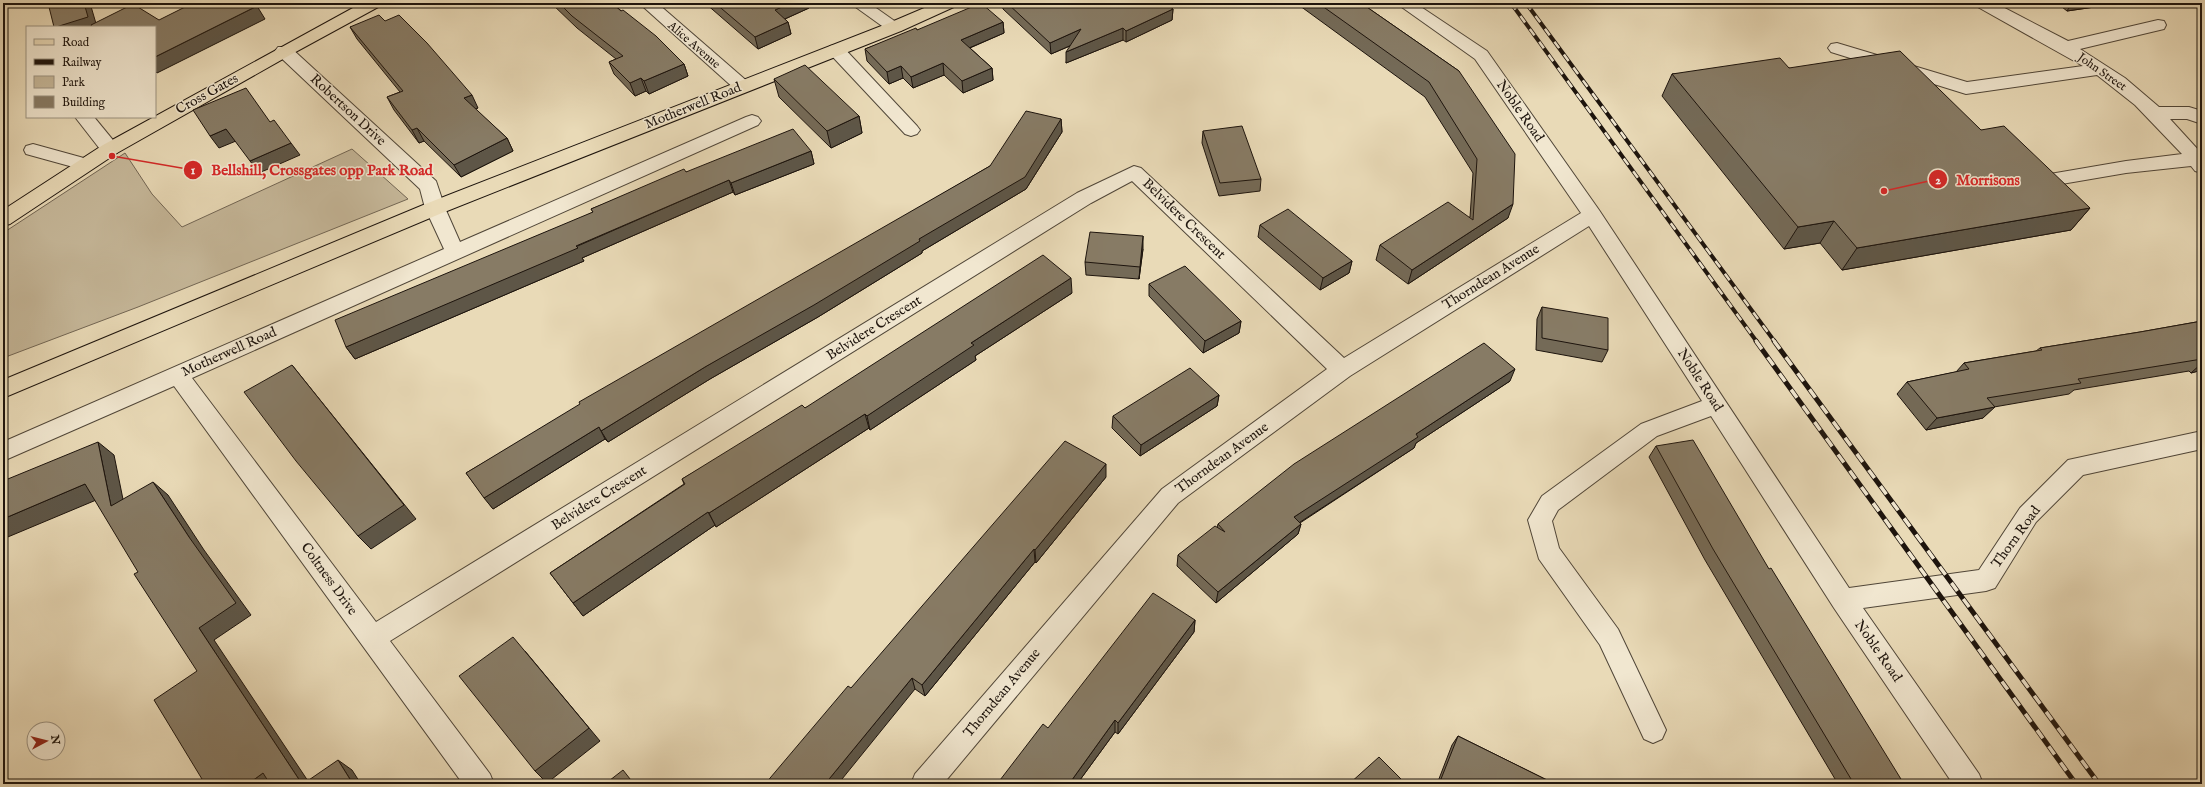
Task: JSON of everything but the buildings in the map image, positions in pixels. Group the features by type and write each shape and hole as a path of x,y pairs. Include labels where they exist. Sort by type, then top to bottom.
{"main road":[{"name":"Cross Gates","path":"3,219 84,164 284,51 374,3"},
{"name":"Motherwell Road","path":"3,389 435,208 742,86 894,28 950,3"}],"street":[{"name":"Alice Avenue","path":"647,3 742,86"},
{"path":"858,3 894,28"},
{"name":"Noble Road","path":"1404,3 1481,55 1592,215 1843,600 1969,784"},
{"name":"John Street","path":"1982,3 2066,47 2119,82 2153,113 2199,163"},
{"path":"2066,47 2158,25"},
{"path":"1837,48 1966,88 2098,69"},
{"path":"836,50 911,130"},
{"name":"Robertson Drive","path":"284,51 429,186 435,208"},
{"path":"2153,113 2189,113 2202,118"},
{"path":"85,118 110,149"},
{"name":"Motherwell Road","path":"3,452 752,121"},
{"path":"33,150 84,164"},
{"path":"2050,180 2126,167 2199,163"},
{"name":"Belvidere Crescent","path":"372,638 1084,198 1134,172 1342,370"},
{"path":"435,208 455,252"},
{"name":"Thorndean Avenue","path":"925,784 1170,496 1342,370 1592,215"},
{"name":"Coltness Drive","path":"178,375 480,784"},
{"path":"1654,730 1608,637 1548,552 1540,520 1550,503 1649,430 1716,405"},
{"name":"Thorn Road","path":"1843,600 1986,580 2028,516 2076,467 2202,440"}],"green space":[{"path":"352,149 408,199 138,307 3,358 3,233 125,153 152,194 182,227"}],"railway":[{"path":"1511,3 1757,342"},
{"path":"1526,3 1775,342"},
{"path":"1756,341 2076,784"},
{"path":"1774,341 2099,784"}],"place":[{"name":"Bellshill, Crossgates opp Park Road","path":"112,156"},
{"name":"Morrisons","path":"1884,191"}]}
